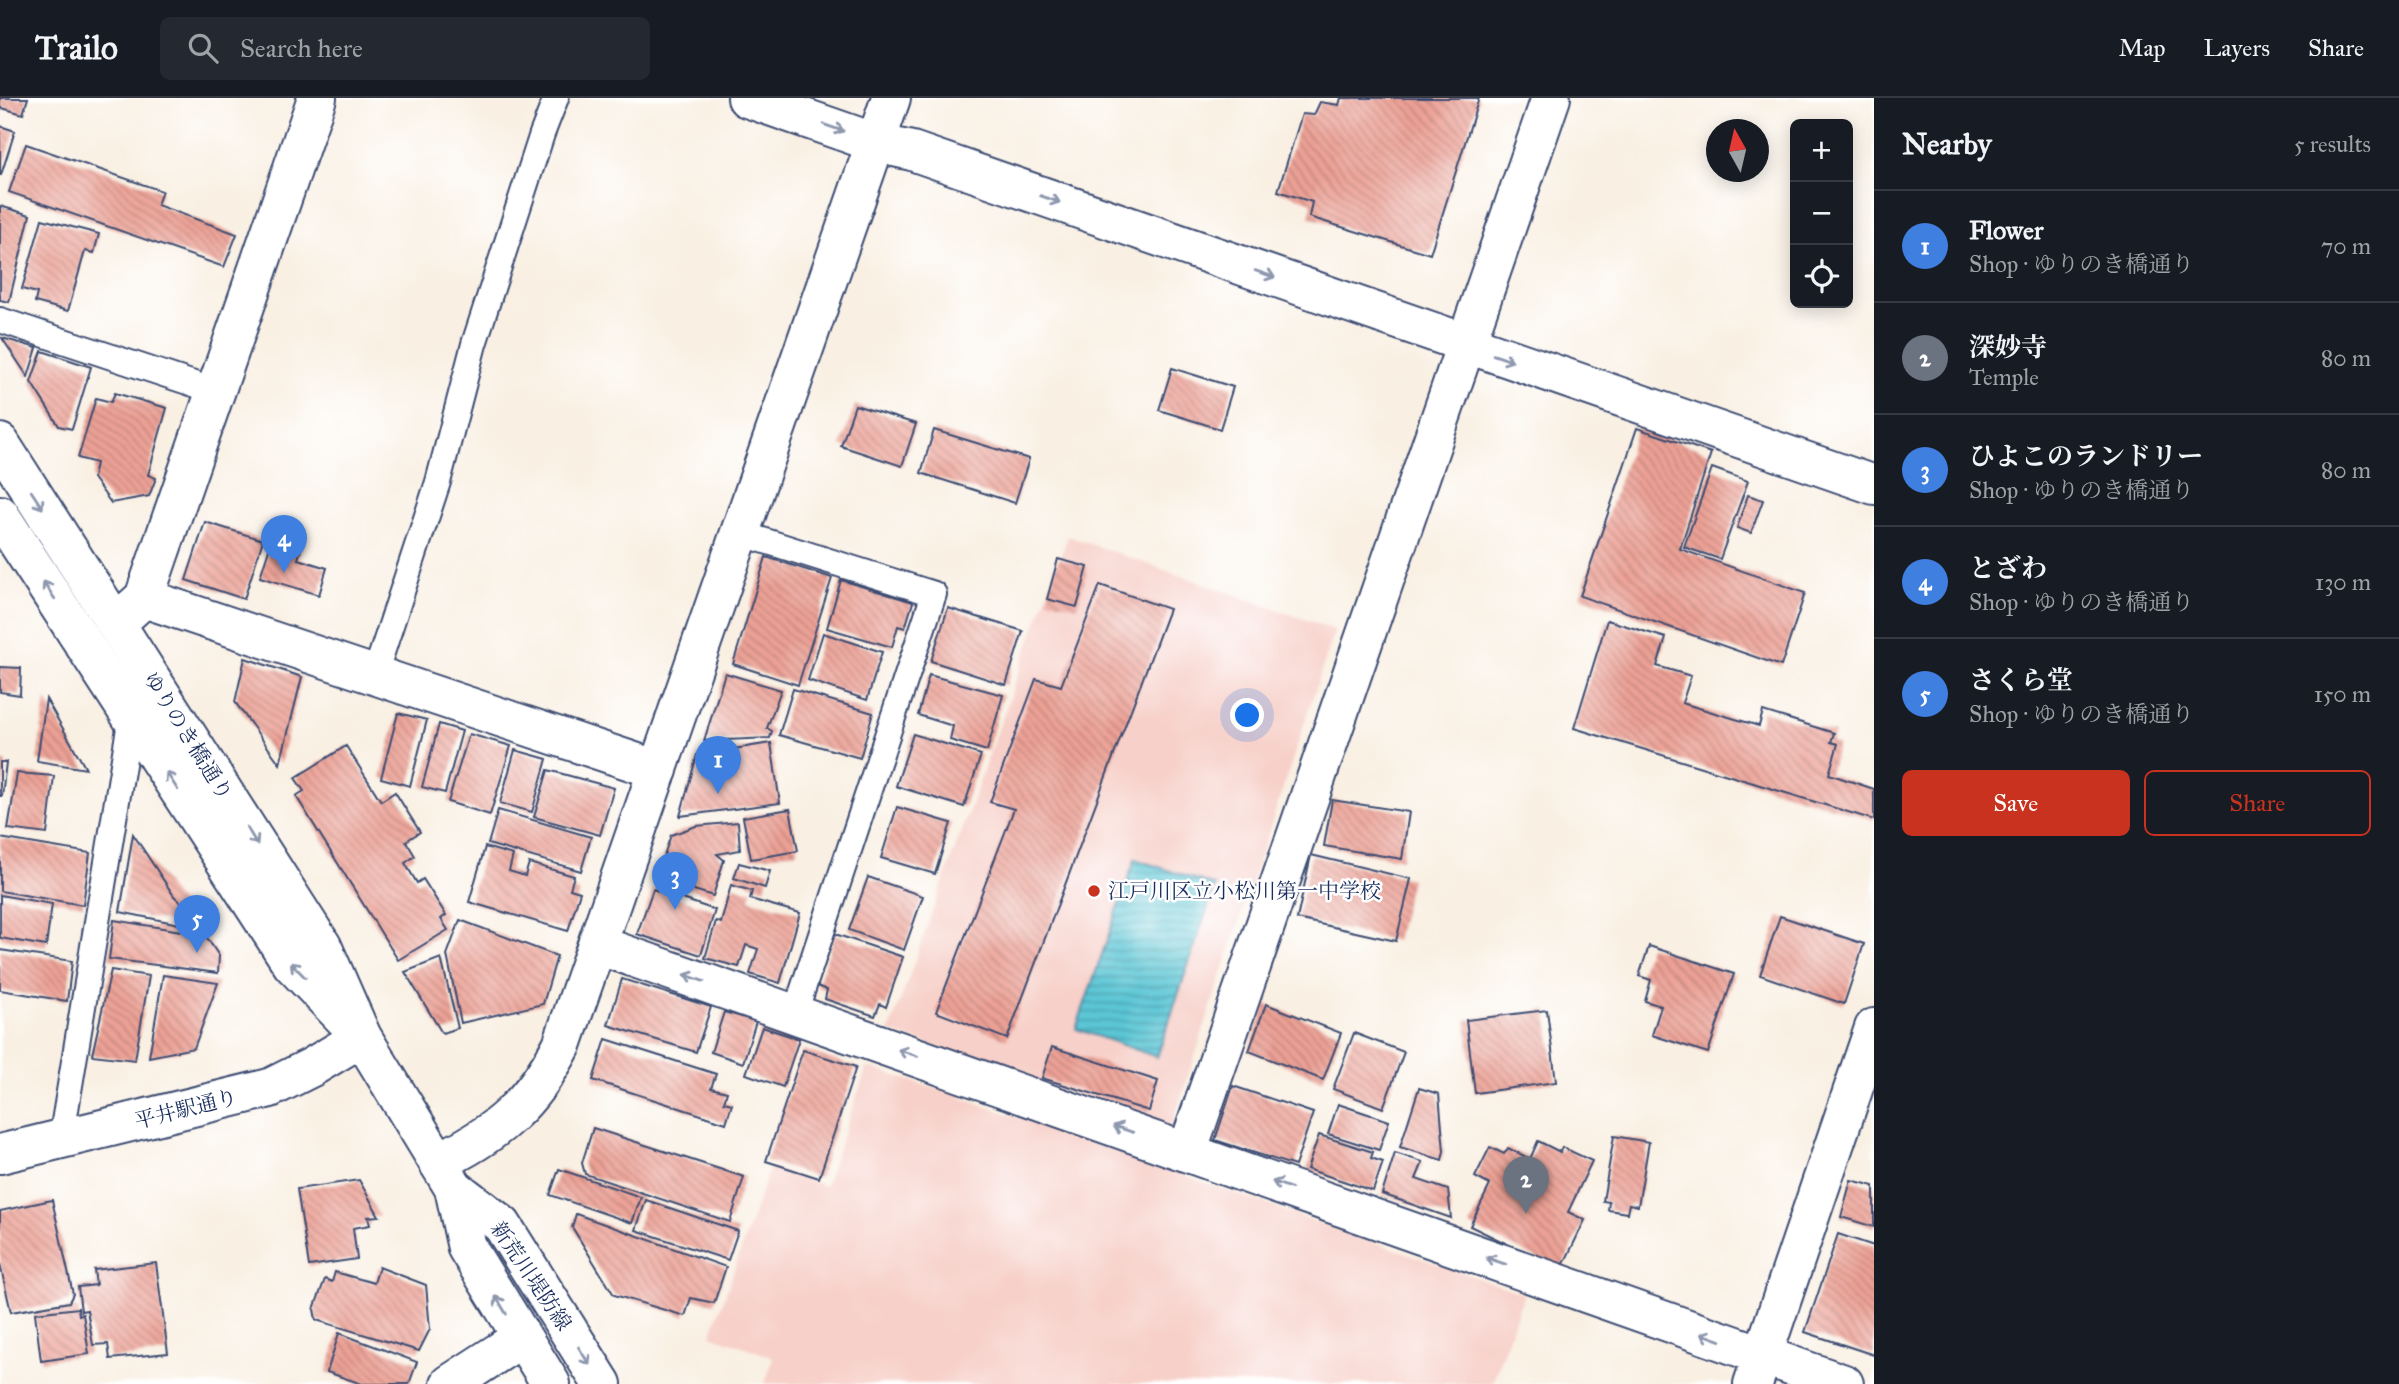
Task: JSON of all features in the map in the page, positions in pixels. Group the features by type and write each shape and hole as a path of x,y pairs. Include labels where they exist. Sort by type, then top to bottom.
{"street":[{"path":"317,98 215,391 130,610 375,674 658,769"},
{"path":"747,98 876,143 912,151 1874,485"},
{"path":"446,1175 532,1095 562,1045 891,98"},
{"path":"1187,1152 1551,98"},
{"name":"ゆりのき橋通り","path":"0,443 130,610 322,946 362,1037 446,1175"},
{"name":"ゆりのき橋通り","path":"0,515 292,964 362,1037"},
{"path":"598,945 1187,1152 1758,1370 1844,1384"},
{"path":"1758,1370 1874,1028"},
{"name":"平井駅通り","path":"0,1154 270,1088 362,1037"},
{"name":"新荒川堤防線","path":"446,1175 467,1248 551,1384"},
{"name":"新荒川堤防線","path":"446,1175 502,1224 602,1384"},
{"path":"450,1384 521,1338"}],"lane":[{"path":"375,674 438,482 474,344 556,98"},
{"path":"0,320 215,391"},
{"path":"740,533 934,594 795,1013"},
{"path":"61,1140 131,716"}],"shaded area":[{"name":"江戸川区立小松川第一中学校","path":"1068,536 1335,630 1172,1126 972,1060 960,1097 1524,1294 1492,1384 765,1384 773,1357 711,1335 770,1167 825,1186 867,1067 937,1089 949,1051 889,1032"}],"water":[{"path":"1135,859 1215,886 1157,1057 1076,1029"}],"building":[{"path":"0,98 28,98 23,114 2,108 0,112"},
{"path":"1341,98 1479,98 1430,254 1309,217 1312,202 1278,191 1302,114 1314,115 1320,102 1339,105"},
{"path":"0,126 15,131 1,175 0,175"},
{"path":"26,144 162,191 157,205 237,234 224,267 9,192"},
{"path":"0,206 30,215 9,302 0,300"},
{"path":"42,219 99,234 94,253 85,251 68,311 35,302 37,293 22,289"},
{"path":"2,338 37,348 28,377"},
{"path":"42,351 91,367 72,429 59,426 31,382"},
{"path":"1172,368 1233,387 1220,429 1159,410"},
{"path":"115,393 167,408 148,475 156,478 149,496 111,503 93,478 96,463 78,458 96,398 111,402"},
{"path":"855,405 916,424 902,466 841,446"},
{"path":"1637,428 1711,453 1680,549 1805,593 1781,666 1580,596"},
{"path":"934,430 1029,459 1015,503 921,473"},
{"path":"1712,468 1748,481 1720,559 1684,547"},
{"path":"1748,495 1763,500 1751,533 1737,528"},
{"path":"205,522 263,540 244,599 186,580"},
{"path":"276,527 305,536 298,559 327,568 319,595 260,577"},
{"path":"766,557 832,578 798,685 733,664"},
{"path":"1058,559 1088,567 1077,607 1047,599"},
{"path":"841,580 913,602 905,628 898,626 892,647 827,628"},
{"path":"1100,585 1169,609 1007,1039 936,1012 1014,809 990,802 1036,679 1061,686"},
{"path":"948,608 1023,631 1006,685 931,661"},
{"path":"1607,620 1666,638 1657,666 1691,676 1682,703 1759,726 1763,711 1834,733 1831,742 1838,744 1829,774 1874,789 1874,820 1574,728"},
{"path":"823,633 882,652 867,700 808,680"},
{"path":"245,658 302,677 280,764 235,702"},
{"path":"0,667 21,668 20,695 0,692"},
{"path":"725,673 781,690 767,728 772,731 770,738 704,741"},
{"path":"929,675 1003,695 987,751 950,740 953,726 918,715"},
{"path":"793,689 873,713 860,758 779,735"},
{"path":"46,699 86,769 37,761"},
{"path":"398,713 427,720 410,786 381,778"},
{"path":"439,724 462,731 445,793 422,787"},
{"path":"469,734 511,746 490,815 448,802"},
{"path":"913,734 981,755 964,807 896,786"},
{"path":"771,743 780,803 680,816 697,755"},
{"path":"346,746 381,801 395,792 420,832 406,841 415,856 405,863 417,883 423,879 446,915 441,919 448,930 398,960 296,796 304,791 295,778"},
{"path":"515,750 547,759 532,812 500,803"},
{"path":"0,762 6,762 2,796 0,796"},
{"path":"548,770 614,788 600,835 534,817"},
{"path":"17,773 54,776 47,834 8,829"},
{"path":"1332,800 1409,812 1402,859 1324,846"},
{"path":"897,807 951,823 935,874 881,858"},
{"path":"790,809 798,851 751,859 743,817"},
{"path":"498,810 591,837 581,871 488,844"},
{"path":"738,822 740,850 717,854 724,860 713,896 656,878 671,835 696,826"},
{"path":"133,834 174,896 184,905 184,925 120,912"},
{"path":"0,838 90,853 83,905 0,891"},
{"path":"485,847 513,855 509,871 525,876 529,863 574,876 570,889 580,892 568,931 469,902"},
{"path":"1311,855 1411,879 1396,941 1297,919"},
{"path":"739,863 770,871 765,888 734,878"},
{"path":"868,877 923,896 904,950 849,930"},
{"path":"731,885 752,891 750,899 800,913 780,983 750,974 758,949 746,945 739,967 705,958 716,921 721,923"},
{"path":"653,889 715,910 701,955 637,934"},
{"path":"0,895 52,904 46,946 0,938"},
{"path":"1780,916 1864,944 1844,1004 1760,975"},
{"path":"114,920 205,935 219,956 218,973 109,959"},
{"path":"460,920 557,956 543,1004 461,1023 447,955"},
{"path":"835,934 903,957 886,1007 880,1004 875,1016 825,999 827,990 817,986"},
{"path":"1649,946 1734,974 1708,1053 1652,1035 1661,1006 1645,1001 1651,980 1639,976"},
{"path":"0,950 72,961 67,1001 0,990"},
{"path":"441,958 458,1028 442,1033 405,972"},
{"path":"111,970 149,976 135,1060 92,1055"},
{"path":"163,975 218,983 194,1048 149,1057"},
{"path":"622,979 711,1007 696,1052 608,1025"},
{"path":"1266,1004 1341,1033 1323,1080 1249,1051"},
{"path":"1547,1010 1556,1082 1475,1093 1466,1020"},
{"path":"724,1012 756,1021 743,1063 711,1052"},
{"path":"762,1027 799,1039 783,1087 746,1074"},
{"path":"1354,1033 1404,1052 1383,1108 1333,1089"},
{"path":"606,1039 716,1074 711,1088 727,1092 724,1102 732,1104 726,1123 593,1080"},
{"path":"1052,1047 1158,1081 1149,1111 1042,1078"},
{"path":"803,1050 856,1067 819,1178 766,1161"},
{"path":"1233,1086 1313,1113 1295,1166 1215,1140"},
{"path":"1419,1088 1439,1094 1444,1151 1442,1160 1400,1147"},
{"path":"1338,1104 1389,1121 1379,1150 1328,1134"},
{"path":"593,1128 744,1177 730,1222 585,1174 582,1163"},
{"path":"1319,1135 1373,1152 1371,1158 1383,1162 1373,1191 1307,1169"},
{"path":"1614,1136 1649,1142 1638,1206 1629,1204 1627,1213 1608,1210 1609,1202 1603,1201"},
{"path":"1538,1141 1560,1152 1562,1147 1592,1161 1568,1212 1585,1220 1561,1270 1470,1226 1490,1185 1475,1177 1490,1147 1504,1154 1508,1148 1530,1159"},
{"path":"1395,1153 1423,1162 1416,1179 1448,1190 1451,1218 1382,1194"},
{"path":"559,1169 641,1197 632,1223 550,1195"},
{"path":"359,1180 379,1216 368,1217 370,1225 353,1228 357,1259 309,1266 297,1189"},
{"path":"1851,1180 1874,1186 1874,1227 1841,1217"},
{"path":"52,1200 73,1294 69,1302 11,1312 0,1264 0,1211"},
{"path":"646,1200 738,1231 728,1260 636,1230"},
{"path":"576,1214 726,1267 714,1303 691,1298 685,1316 614,1295 572,1227"},
{"path":"1838,1234 1874,1246 1874,1355 1805,1332"},
{"path":"156,1263 168,1353 110,1359 108,1344 93,1345 87,1310 81,1311 78,1287 96,1285 94,1270"},
{"path":"379,1267 426,1285 430,1329 419,1351 316,1320 314,1309 325,1279 332,1282 335,1272 374,1283"},
{"path":"78,1308 79,1315 83,1314 89,1354 41,1361 35,1313"},
{"path":"339,1333 417,1362 409,1384 362,1384 327,1372"}],"place":[{"name":"とざわ","path":"284,573"},
{"name":"Flower","path":"718,794"},
{"name":"江戸川区立小松川第一中学校","path":"1094,891"},
{"name":"ひよこのランドリー","path":"675,910"},
{"name":"さくら堂","path":"197,953"},
{"name":"深妙寺","path":"1526,1214"}]}
